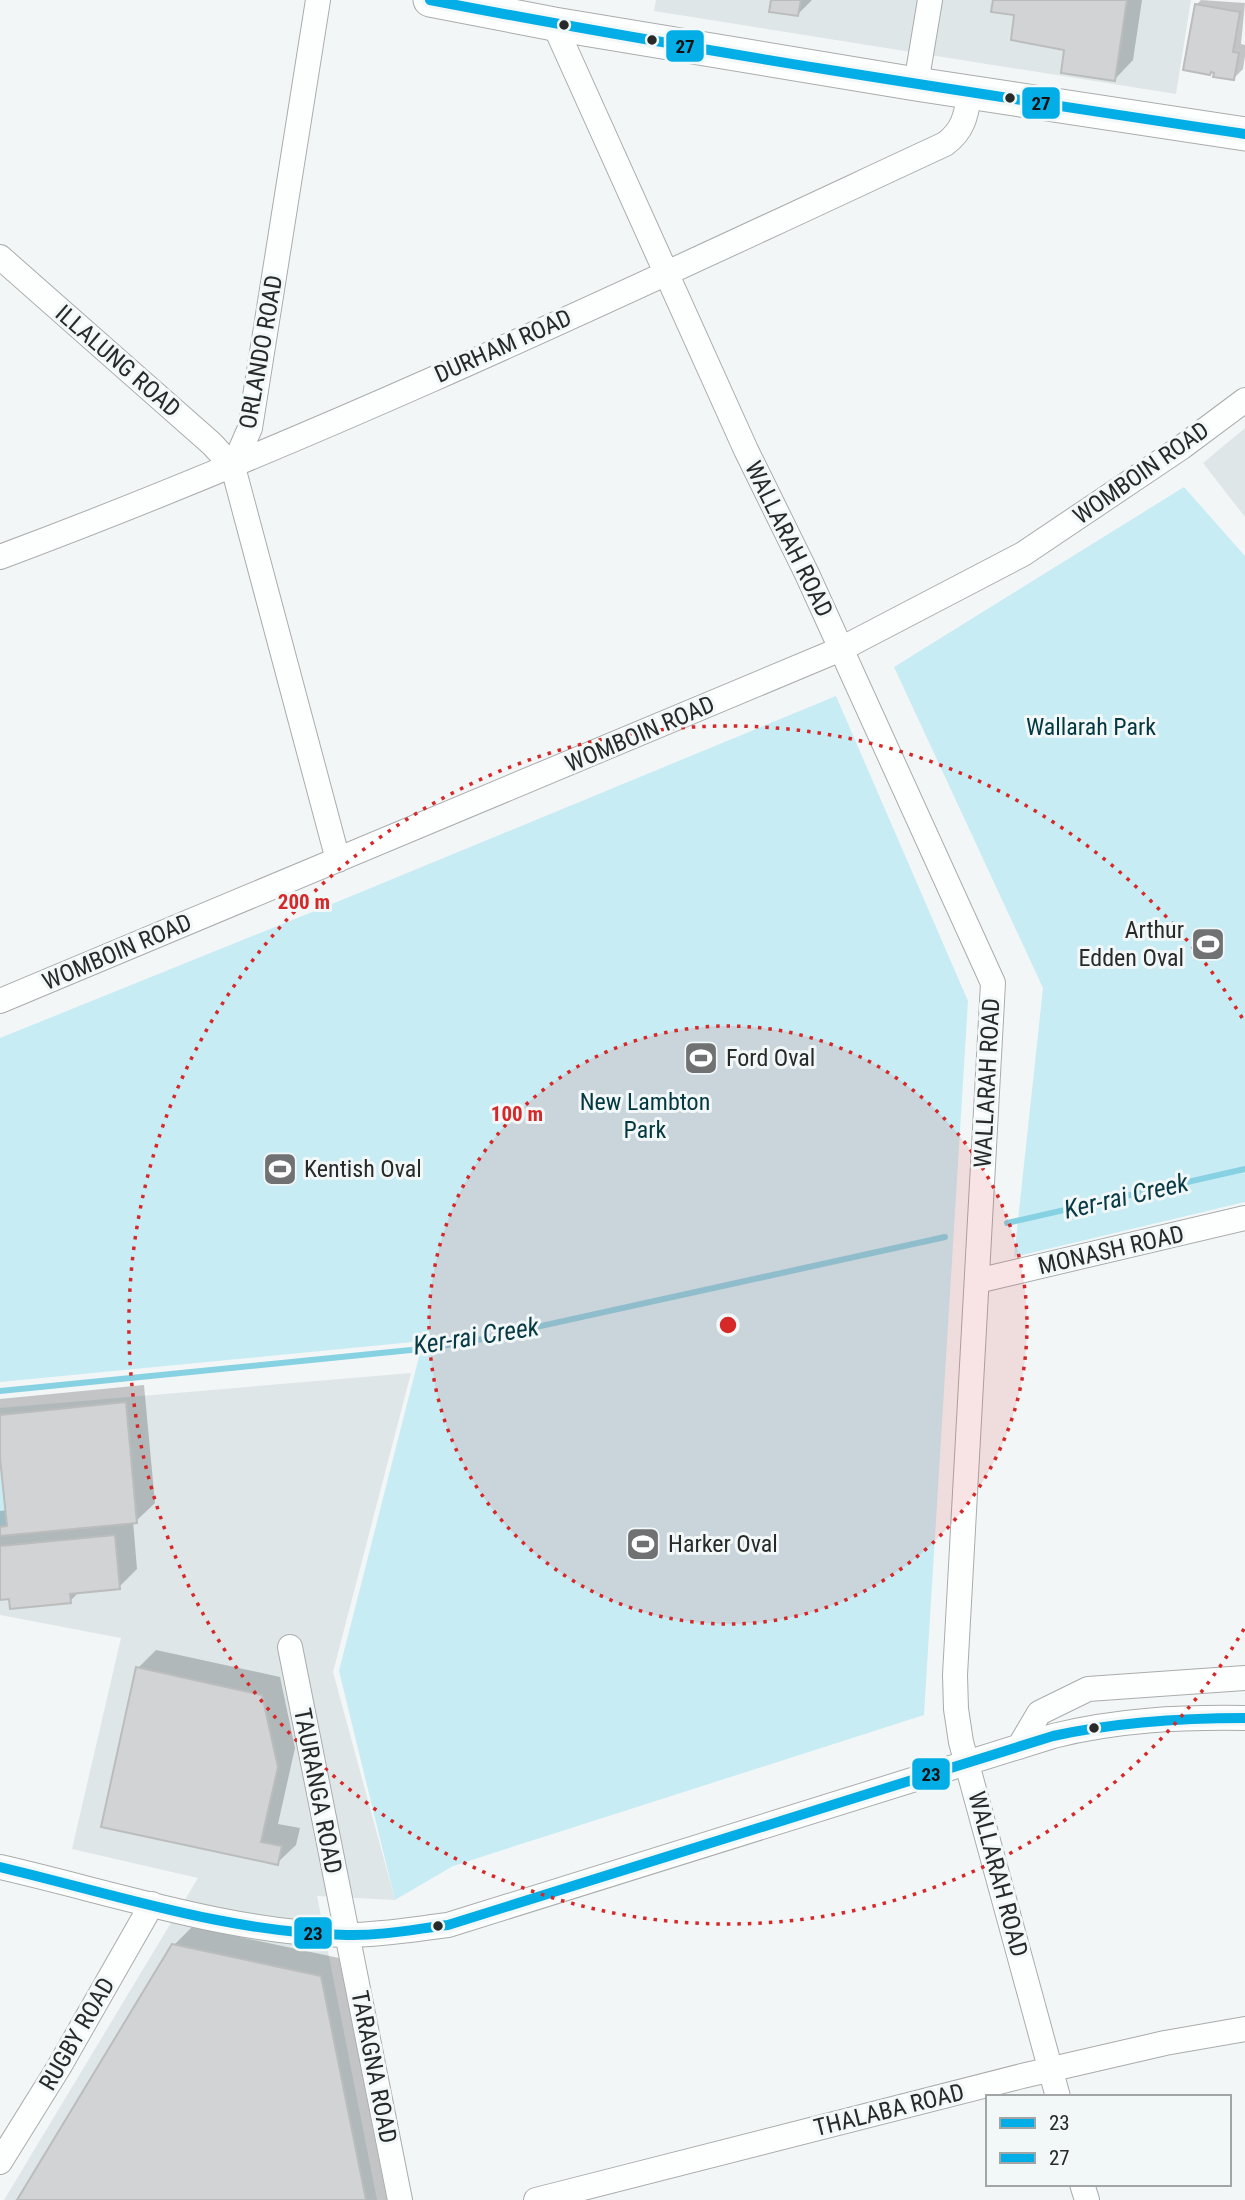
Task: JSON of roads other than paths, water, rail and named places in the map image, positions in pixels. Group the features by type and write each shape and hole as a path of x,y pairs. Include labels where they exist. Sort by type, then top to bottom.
{"street":[{"name":"ORLANDO ROAD","path":"233,467 250,428 318,0"},
{"path":"430,0 554,24 916,85 1245,134"},
{"path":"916,85 930,0"},
{"name":"WALLARAH ROAD","path":"554,24 746,450 841,649 993,983 955,1688 957,1720 967,1763 1057,2095"},
{"name":"DURHAM ROAD","path":"0,557 233,467 668,273 945,144 957,135 965,121 970,92"},
{"name":"ILLALUNG ROAD","path":"0,257 212,444 233,467"},
{"name":"WOMBOIN ROAD","path":"0,1001 841,649 1023,554 1182,447 1245,400"},
{"path":"233,467 338,860"},
{"name":"MONASH ROAD","path":"977,1281 1245,1218"},
{"name":"TAURANGA ROAD","path":"290,1647 347,1935"},
{"path":"1019,1747 1039,1713 1088,1689 1157,1682 1245,1678"},
{"path":"0,1867 234,1922 347,1935 448,1925 1019,1747 1092,1727 1126,1721 1197,1716 1245,1718"},
{"name":"RUGBY ROAD","path":"0,2162 59,2067 152,1904"},
{"name":"TARAGNA ROAD","path":"347,1935 400,2200"},
{"name":"THALABA ROAD","path":"536,2200 1051,2070 1165,2043 1245,2029"}],"waterway":[{"name":"Ker-rai Creek","path":"1007,1223 1245,1169"},
{"name":"Ker-rai Creek","path":"0,1391 421,1349 473,1341 945,1237"}],"place":[{"name":"Arthur Edden Oval","path":"1208,944"},
{"name":"Ford Oval","path":"701,1058"},
{"name":"Kentish Oval","path":"280,1169"},
{"name":"Harker Oval","path":"643,1544"}],"park label":[{"name":"Wallarah Park","path":"1091,727"},
{"name":"New Lambton Park","path":"645,1116"}]}
